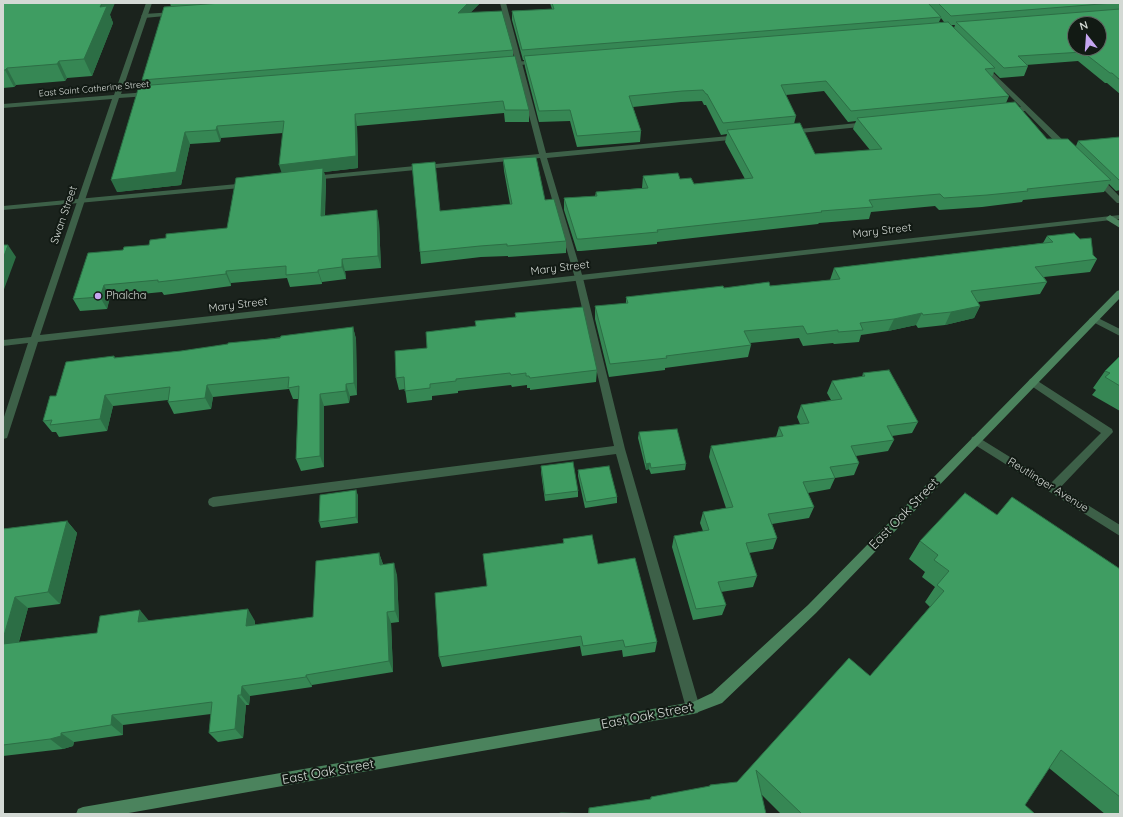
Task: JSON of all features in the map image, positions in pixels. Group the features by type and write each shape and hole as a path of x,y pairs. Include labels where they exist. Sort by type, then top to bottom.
{"main road":[{"path":"1110,218 1120,225"},
{"name":"East Oak Street","path":"83,814 693,708 717,698 806,614 1120,293"}],"street":[{"name":"Swan Street","path":"3,435 80,201 148,3"},
{"path":"503,3 543,156 579,278 620,449 693,708"},
{"path":"144,16 179,14"},
{"path":"976,59 1072,153"},
{"path":"496,66 542,62"},
{"name":"East Saint Catherine Street","path":"3,106 155,93"},
{"path":"1003,111 1026,109"},
{"path":"781,133 876,123"},
{"path":"301,179 749,136"},
{"path":"1088,170 1120,201"},
{"path":"3,208 254,184"},
{"name":"Mary Street","path":"3,343 1120,217"},
{"path":"1094,320 1120,333"},
{"path":"1033,382 1108,432 1053,488"},
{"name":"Reutlinger Avenue","path":"976,440 1120,531"},
{"path":"213,502 620,449"}],"building":[{"path":"3,3 102,3 100,7 107,6 84,59 59,61 57,64 7,68 3,70"},
{"path":"222,3 468,3 458,13 502,11 513,50 142,80 164,7"},
{"path":"552,3 928,3 941,17 522,50 512,11 554,9"},
{"path":"938,3 1113,3 951,16"},
{"path":"1120,9 1120,80 1088,56 1107,56 1107,16 1067,16 1067,53 1018,56 1028,66 1004,68 956,22"},
{"path":"948,22 995,68 985,69 1009,96 851,111 826,81 781,85 796,116 723,123 707,94 703,90 682,91 629,96 641,131 577,136 570,110 539,111 524,56"},
{"path":"515,56 529,110 505,110 503,101 355,114 356,156 279,165 284,121 217,126 216,130 185,132 176,172 111,180 139,86"},
{"path":"1015,102 1047,139 1068,139 1111,180 987,195 944,198 940,194 869,200 873,207 821,211 822,212 657,230 658,232 581,239 577,239 564,198 597,196 596,192 648,188 643,176 678,173 680,179 691,178 694,184 753,178 727,130 800,123 815,154 882,149 857,118"},
{"path":"1120,137 1120,181 1078,141"},
{"path":"536,157 545,200 554,199 566,241 507,246 507,244 480,246 420,252 412,164 435,162 440,211 512,204 503,159"},
{"path":"323,168 321,216 377,210 378,256 342,259 342,267 318,270 318,272 286,275 286,266 226,271 226,274 158,282 158,280 104,285 100,297 73,299 88,253 123,250 124,247 149,245 150,240 166,238 166,234 227,228 236,178"},
{"path":"1074,233 1080,239 1091,238 1093,255 1097,259 1035,267 1047,282 971,291 980,306 951,312 923,315 922,313 894,319 860,323 863,330 838,332 838,330 807,334 803,326 744,331 751,345 666,356 667,358 610,364 595,306 628,303 626,297 723,286 724,288 769,282 770,286 840,279 834,268 1053,242 1047,236"},
{"path":"3,245 8,245 3,259"},
{"path":"583,307 597,370 530,378 529,376 526,376 526,373 511,375 510,373 456,379 456,381 430,384 430,388 405,391 404,377 396,378 395,351 427,348 426,332 476,326 475,321 516,317 515,313"},
{"path":"353,327 354,383 346,384 346,391 320,394 320,456 296,459 299,386 288,388 289,377 207,385 205,398 168,402 170,387 105,395 100,419 50,425 52,420 43,421 50,396 56,396 66,362 114,356 114,358 181,351 228,343 280,338 281,336"},
{"path":"1120,356 1120,386 1105,377 1110,373 1105,371"},
{"path":"889,370 918,422 887,426 894,440 851,446 859,463 830,467 835,478 803,482 814,507 768,514 777,538 746,543 757,576 718,582 726,605 696,609 674,536 709,530 703,512 733,507 711,446 783,436 779,427 809,423 801,405 842,399 832,381 865,376 863,373"},
{"path":"677,429 686,464 651,468 650,463 646,464 639,432"},
{"path":"573,462 578,491 545,495 541,466"},
{"path":"609,466 617,497 586,502 578,470"},
{"path":"356,490 356,517 319,522 320,495"},
{"path":"965,493 997,515 1012,497 1120,569 1120,797 1061,750 1025,805 1035,814 802,814 756,770 766,814 589,814 589,808 651,799 651,797 710,785 737,782 849,658 870,676 944,591 937,585 949,571 934,560 938,555 920,541"},
{"path":"67,521 48,592 15,597 3,639 3,529"},
{"path":"592,535 598,564 635,558 657,642 625,647 623,640 583,646 581,636 439,657 435,593 487,586 483,554 564,543 563,539"},
{"path":"379,553 380,565 394,563 395,611 387,612 389,661 306,675 306,677 242,686 241,695 238,695 235,729 209,733 212,702 112,715 111,725 61,733 61,736 50,739 3,745 3,644 97,633 100,616 140,610 138,622 248,609 246,626 313,617 316,561"},
{"path":"561,813 589,814 557,814"}],"place":[{"name":"Phalcha","path":"98,296"}]}
